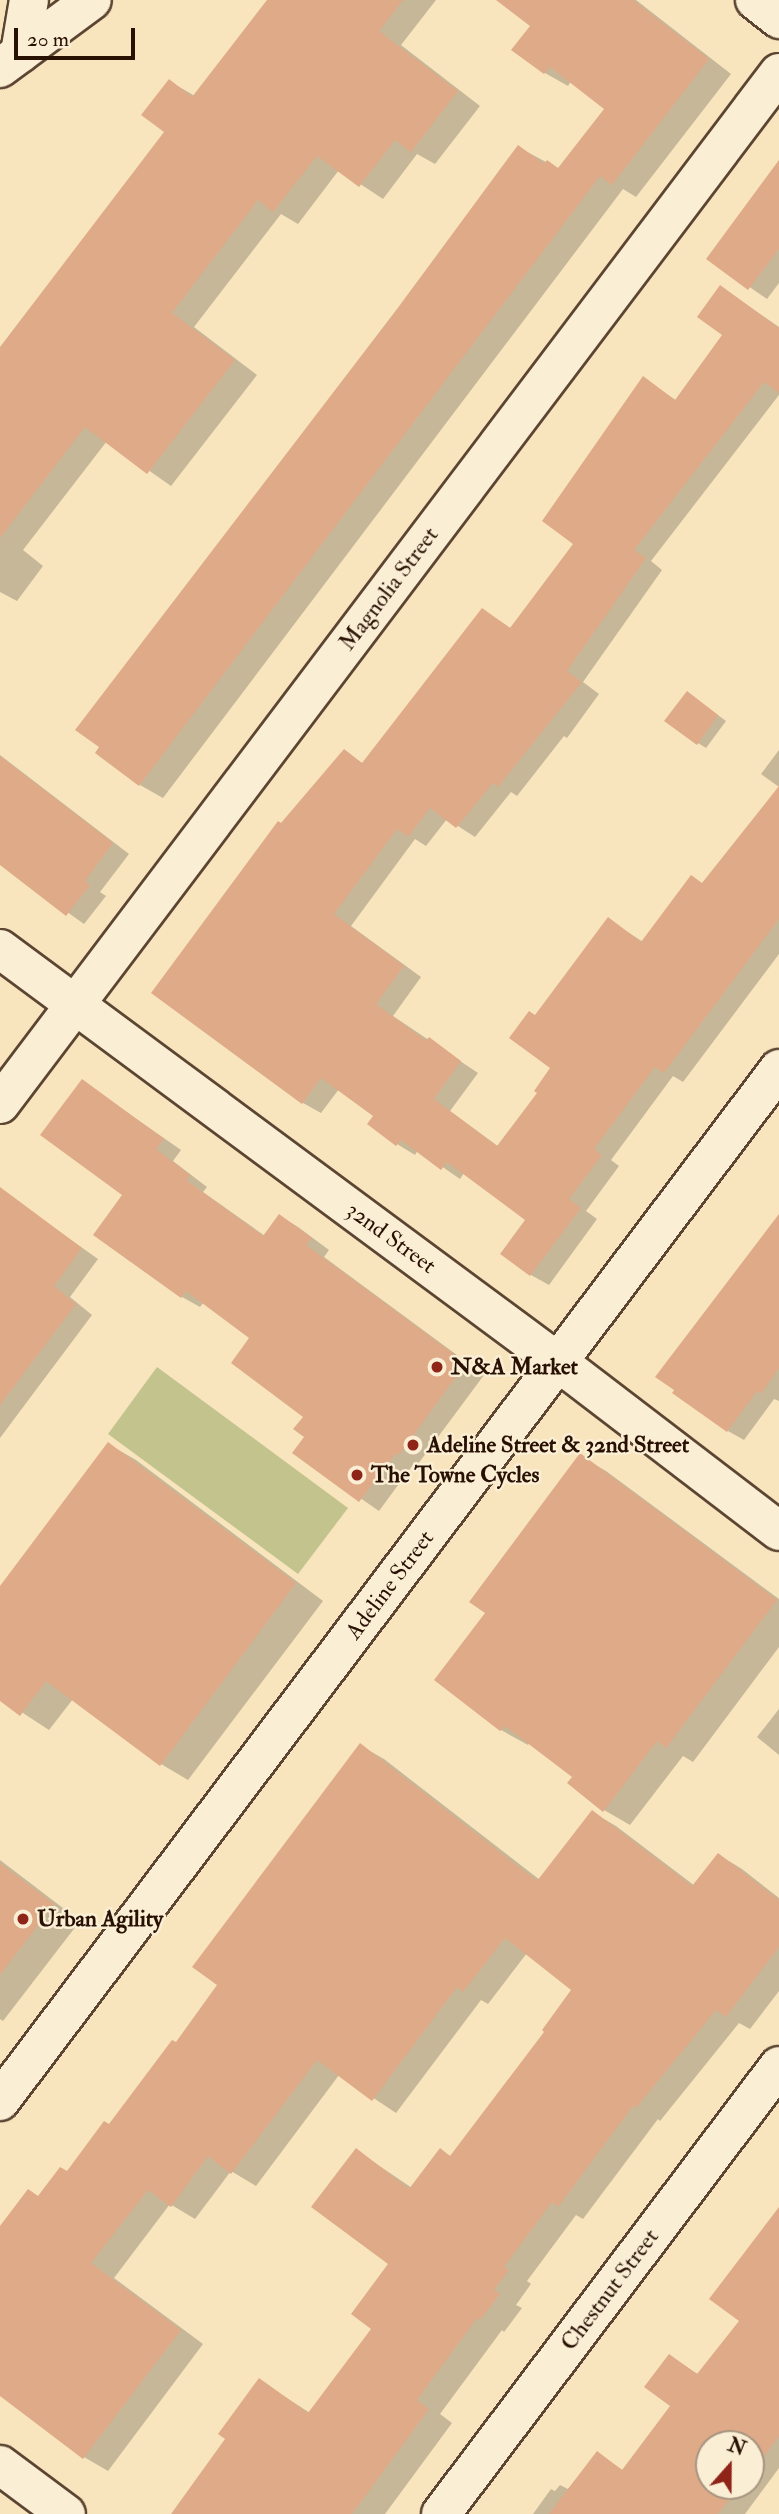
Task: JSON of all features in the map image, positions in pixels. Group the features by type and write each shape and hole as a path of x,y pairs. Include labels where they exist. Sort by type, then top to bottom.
{"street":[{"path":"10,61 29,0"},
{"path":"10,61 93,0"},
{"path":"755,0 779,19"},
{"name":"Magnolia Street","path":"0,1104 779,73"},
{"name":"32nd Street","path":"0,949 558,1362 779,1531"},
{"name":"Adeline Street","path":"0,2101 779,1069"},
{"name":"Chestnut Street","path":"441,2514 779,2066"},
{"path":"0,2465 66,2514"}],"green space":[{"path":"157,1367 348,1508 298,1574 108,1434"}],"building":[{"path":"267,0 403,0 379,31 458,91 411,152 395,140 359,187 317,156 273,212 258,200 172,313 235,360 147,474 85,427 0,538 0,347 164,132 141,115 169,79 192,97"},
{"path":"496,0 633,0 709,59 612,185 600,176 139,786 95,753 99,747 75,730 397,309 518,145 544,164 547,160 558,168 604,109 550,67 544,74 511,50 530,26"},
{"path":"779,160 779,249 748,290 706,259"},
{"path":"720,285 779,328 779,393 764,382 634,550 646,558 567,671 582,682 498,787 493,783 456,828 430,808 408,837 397,829 334,914 404,966 376,1004 426,1041 429,1037 461,1061 434,1099 497,1146 537,1093 534,1091 550,1068 509,1038 529,1011 535,1015 608,917 641,942 691,875 702,883 779,786 779,919 664,1073 655,1067 594,1149 602,1155 569,1199 581,1208 530,1276 500,1254 525,1220 447,1162 441,1170 401,1140 396,1146 367,1124 373,1116 321,1078 302,1104 151,993 278,821 281,823 344,749 362,763 482,608 510,628 573,544 542,521 643,376 675,400 722,335 697,317"},
{"path":"687,691 718,715 697,745 664,721"},
{"path":"0,756 113,843 85,881 90,885 66,916 0,865"},
{"path":"82,1079 164,1139 156,1149 190,1175 186,1180 263,1236 279,1214 312,1238 306,1245 466,1363 399,1455 396,1453 359,1502 292,1453 304,1437 293,1429 303,1417 231,1363 249,1338 186,1291 181,1298 93,1235 122,1195 40,1135"},
{"path":"0,1187 82,1248 54,1286 76,1304 0,1405"},
{"path":"779,1214 779,1368 761,1394 757,1391 727,1432 672,1393 674,1390 655,1377"},
{"path":"108,1442 296,1583 160,1766 46,1681 20,1716 0,1701 0,1586"},
{"path":"580,1453 777,1600 666,1748 657,1741 603,1812 567,1783 572,1777 505,1726 500,1731 434,1680 485,1613 469,1602"},
{"path":"360,1743 537,1881 592,1810 692,1886 718,1853 779,1900 779,1947 726,2017 716,2010 636,2108 633,2106 558,2207 552,2202 504,2267 509,2270 494,2290 500,2294 480,2320 477,2318 417,2400 429,2409 352,2514 171,2514 225,2439 218,2434 259,2378 308,2413 371,2329 351,2314 388,2264 311,2207 356,2148 409,2189 440,2148 450,2156 544,2032 542,2030 571,1990 505,1938 463,1992 457,1987 372,2101 317,2060 231,2174 208,2156 171,2207 148,2190 91,2263 181,2330 83,2459 0,2396 0,2226 28,2189 38,2196 60,2167 67,2171 104,2121 109,2124 172,2040 176,2042 217,1985 192,1967"},
{"path":"0,1863 54,1904 0,1975"},
{"path":"779,2207 779,2436 765,2455 765,2430 695,2430 695,2500 729,2500 718,2514 549,2514 597,2451 622,2470 670,2406 644,2387 669,2354 697,2374 739,2321 709,2299"}],"place":[{"name":"N&A Market","path":"437,1367"},
{"name":"Adeline Street & 32nd Street","path":"413,1445"},
{"name":"The Towne Cycles","path":"357,1475"},
{"name":"Urban Agility","path":"23,1919"}]}
